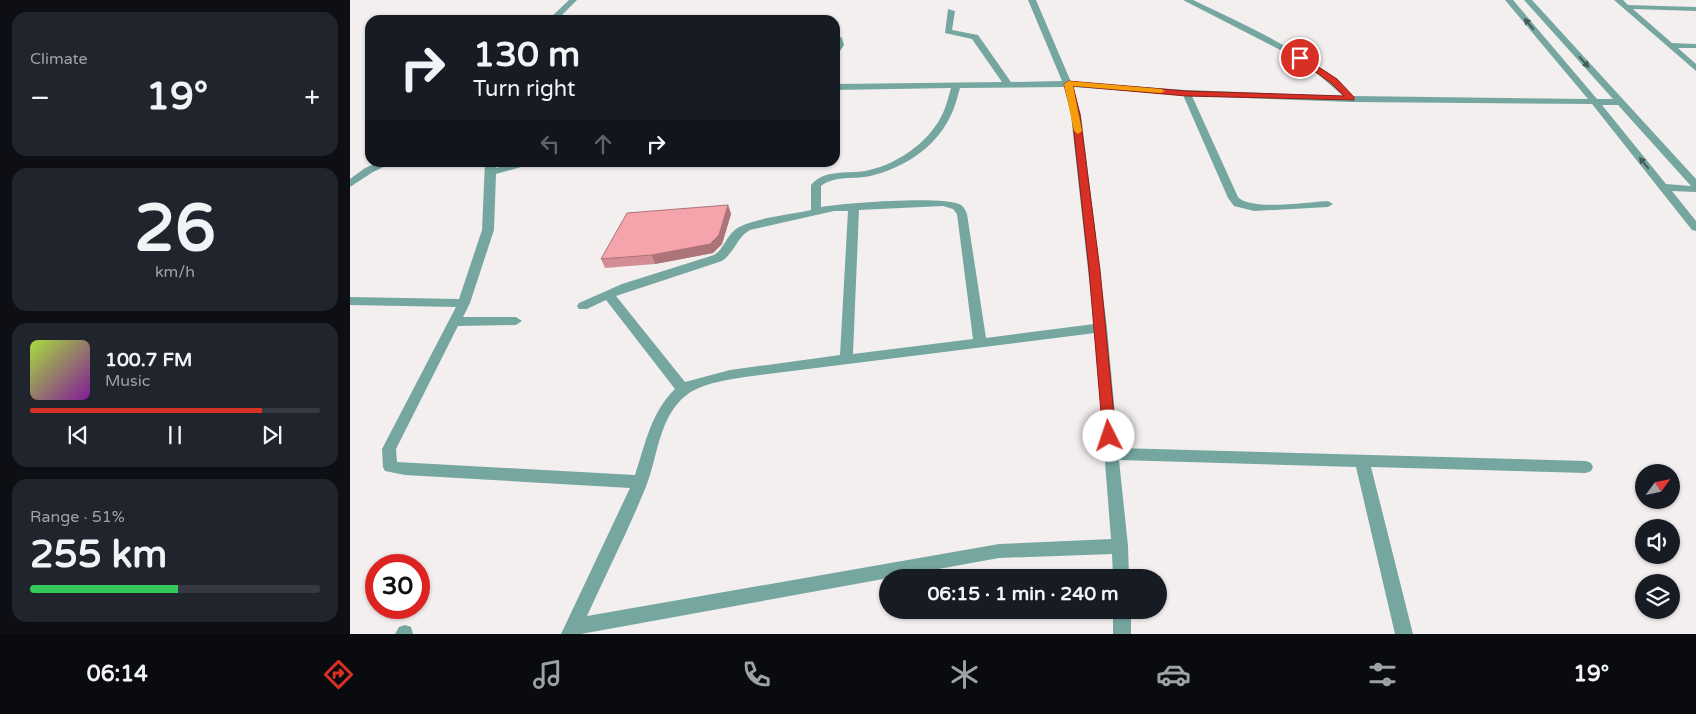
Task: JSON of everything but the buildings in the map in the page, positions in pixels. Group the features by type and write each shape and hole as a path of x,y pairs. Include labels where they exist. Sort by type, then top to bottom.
{"street":[{"path":"557,15 573,0"},
{"path":"1032,0 1068,84 1076,115 1101,328 1121,569"},
{"path":"1187,0 1309,63 1334,81 1351,98"},
{"path":"1618,0 1696,68"},
{"path":"1510,2 1529,1 1696,187"},
{"path":"1510,2 1595,102 1696,228"},
{"path":"1627,7 1696,9"},
{"path":"951,11 948,31 975,37 1008,84"},
{"path":"1671,45 1696,46"},
{"path":"1549,48 1573,49"},
{"path":"840,87 1068,84 1186,93 1351,98 1621,102"},
{"path":"816,211 816,185 820,182 833,177 864,174 891,167 901,162 935,132 946,116 956,85"},
{"path":"1186,93 1233,198 1238,204 1254,208 1328,204"},
{"path":"350,184 369,170 376,167"},
{"path":"490,167 488,230 464,303 389,449 390,467 640,482"},
{"path":"1663,186 1696,187"},
{"path":"583,306 608,294 718,258 726,252 735,234 740,230 816,211 854,206 944,203 957,207 962,214 980,344"},
{"path":"846,358 854,206"},
{"path":"608,294 684,390"},
{"path":"350,301 464,303"},
{"path":"455,322 516,321"},
{"path":"572,630 640,482 655,433 668,407 684,390 716,376 846,358 980,344 1101,328"},
{"path":"1111,454 1586,467"},
{"path":"1362,461 1404,634"},
{"path":"572,630 999,551 1120,546"},
{"path":"1122,619 1122,634"}],"slow traffic":[{"path":"1078,131 1068,84 1161,91"}],"route":[{"path":"1109,436 1101,328 1076,115 1068,84 1186,93 1351,98 1334,81 1300,58"}]}
